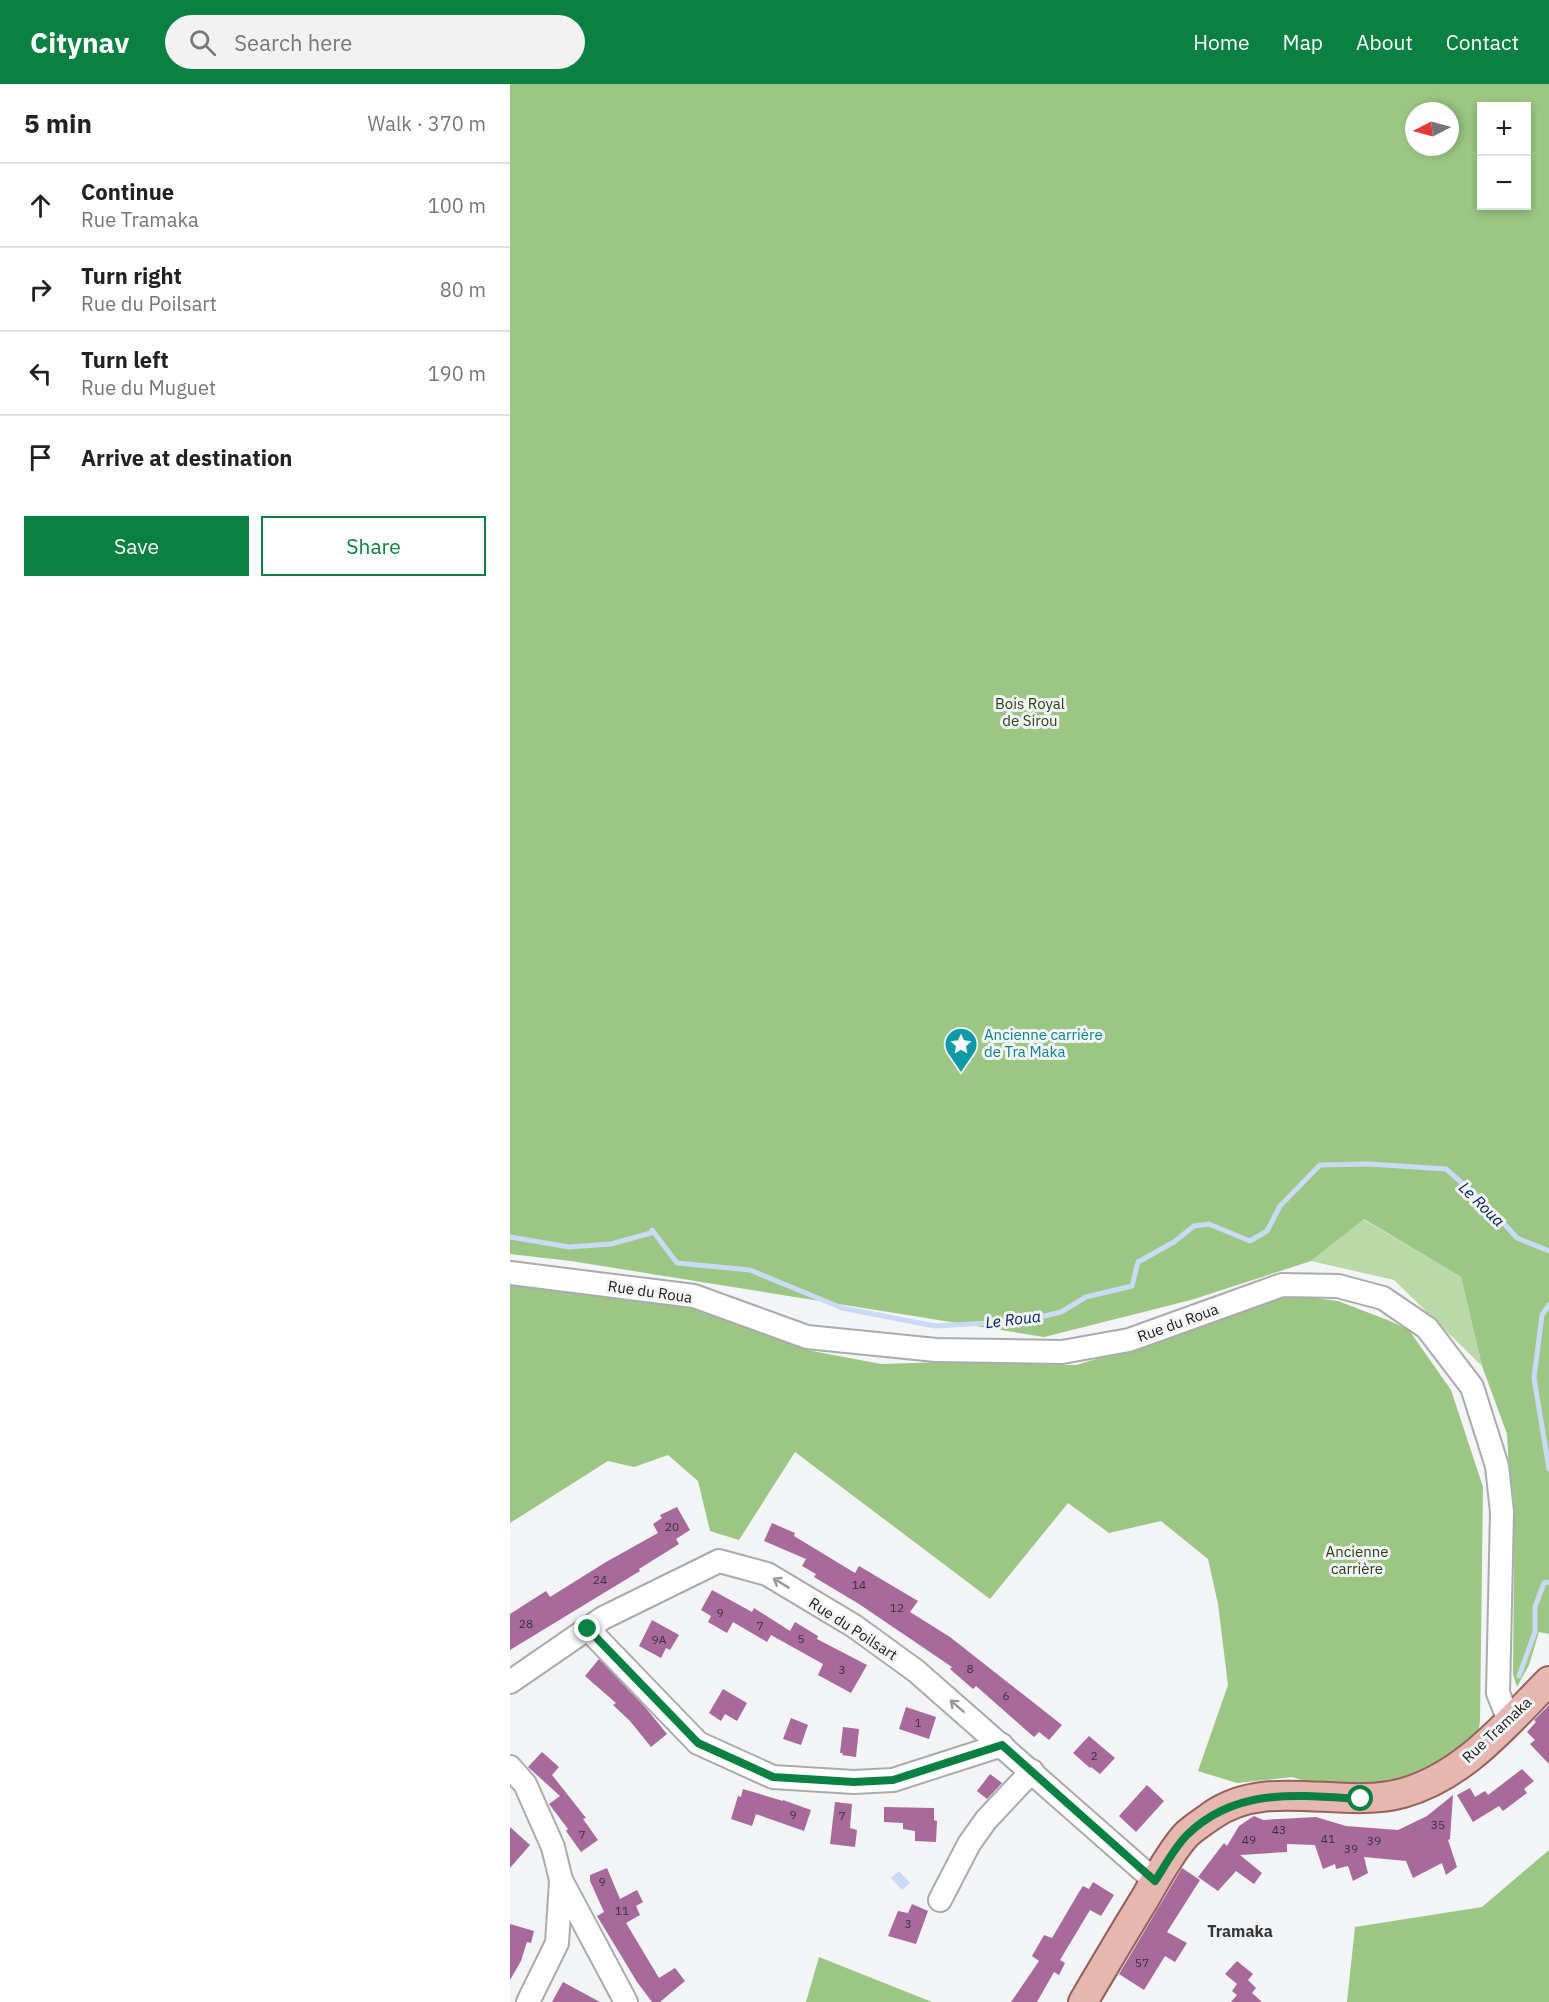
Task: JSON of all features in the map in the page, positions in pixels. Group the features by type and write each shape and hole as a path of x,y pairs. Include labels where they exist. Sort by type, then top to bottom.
{"main road":[{"name":"Rue Tramaka","path":"1083,2002 1155,1881 1186,1836 1213,1814 1237,1803 1262,1797 1361,1799 1401,1793 1432,1783 1475,1755 1549,1681"}],"street":[{"name":"Rue du Roua","path":"510,1273 694,1296 807,1337 936,1350 1062,1352 1129,1340 1282,1286 1338,1286 1383,1298 1426,1328 1472,1388 1497,1466 1502,1512 1498,1693 1509,1721"},
{"name":"Rue du Poilsart","path":"510,1682 603,1618 719,1561 767,1574 854,1626 916,1671 1155,1881"},
{"path":"588,1629 698,1743 773,1777 854,1782 893,1780 1002,1745"},
{"path":"510,1767 525,1784 553,1847 561,1880 626,2002"},
{"path":"940,1900 969,1844 986,1820 1032,1771"},
{"path":"528,2002 557,1943 561,1880"}],"green space":[{"name":"Bois Royal de Sirou","path":"510,84 1549,84 1549,1634 1539,1632 1529,1665 1517,1687 1513,1674 1514,1559 1507,1434 1482,1366 1461,1277 1364,1219 1311,1261 1191,1300 1044,1337 571,1261 510,1254"},
{"path":"1363,1219 1461,1277 1482,1366 1394,1280 1311,1261"},
{"name":"Ancienne carrière","path":"510,1284 684,1306 812,1351 881,1364 945,1362 1076,1365 1292,1295 1338,1301 1409,1330 1451,1390 1483,1487 1480,1721 1475,1755 1361,1799 1292,1777 1237,1783 1198,1771 1228,1685 1218,1604 1208,1559 1161,1521 1109,1533 1068,1503 990,1599 795,1452 739,1540 710,1531 698,1481 668,1455 634,1467 608,1461 510,1523"},
{"path":"1549,1850 1549,2002 1347,2002 1355,1927 1482,1907"},
{"path":"819,1957 932,2002 806,2002"}],"water":[{"path":"899,1871 910,1883 902,1890 891,1878"}],"building":[{"path":"677,1507 690,1530 676,1539 679,1544 639,1569 640,1571 510,1650 510,1614 546,1591 550,1597 658,1533 653,1524 662,1518 660,1515"},
{"path":"772,1523 795,1533 794,1536 855,1573 859,1566 918,1601 910,1612 950,1637 1062,1725 1049,1740 1039,1732 1034,1737 976,1686 973,1689 950,1669 952,1667 859,1604 814,1577 816,1574 802,1566 806,1559 764,1541"},
{"path":"712,1590 752,1612 754,1608 790,1631 795,1622 818,1636 817,1639 867,1665 851,1693 818,1675 823,1664 771,1635 767,1642 733,1622 727,1633 708,1622 711,1616 701,1610"},
{"path":"652,1620 679,1635 670,1650 666,1648 661,1658 639,1646"},
{"path":"599,1659 645,1707 667,1734 651,1747 630,1721 613,1705 616,1703 585,1676"},
{"path":"723,1689 747,1703 737,1721 725,1714 721,1721 709,1713"},
{"path":"1549,1705 1549,1764 1530,1744 1535,1740 1527,1732 1536,1722 1534,1720"},
{"path":"906,1707 936,1717 929,1739 899,1729"},
{"path":"791,1718 808,1725 801,1745 783,1739"},
{"path":"843,1727 859,1729 856,1757 840,1753"},
{"path":"1089,1736 1115,1758 1100,1774 1073,1753"},
{"path":"542,1752 559,1767 552,1775 586,1818 583,1819 598,1840 581,1852 566,1831 568,1829 549,1804 560,1796 528,1767"},
{"path":"1522,1769 1534,1781 1524,1789 1527,1793 1503,1811 1499,1806 1473,1822 1457,1795 1470,1788 1475,1797 1485,1791 1488,1795"},
{"path":"990,1774 1002,1783 987,1799 977,1791"},
{"path":"1147,1785 1164,1801 1136,1832 1119,1816"},
{"path":"743,1789 811,1810 804,1831 756,1814 752,1826 731,1819 738,1796 741,1797"},
{"path":"1453,1795 1450,1839 1448,1840 1457,1867 1446,1875 1442,1863 1413,1878 1406,1861 1364,1857 1368,1873 1353,1881 1348,1866 1336,1869 1335,1864 1323,1869 1315,1845 1287,1844 1287,1852 1240,1855 1262,1873 1254,1884 1236,1871 1218,1891 1198,1877 1224,1843 1227,1846 1239,1826 1254,1816 1263,1820 1316,1817 1346,1826 1398,1830 1427,1816"},
{"path":"835,1802 852,1804 850,1828 857,1830 855,1847 830,1844"},
{"path":"884,1807 934,1808 934,1820 937,1821 936,1842 915,1841 915,1831 903,1829 903,1823 884,1822"},
{"path":"510,1827 530,1845 510,1868"},
{"path":"607,1868 620,1899 637,1890 643,1902 636,1906 640,1915 626,1923 659,1978 675,1968 685,1981 660,2002 652,2002 637,1982 597,1916 604,1912 590,1881 590,1875"},
{"path":"1182,1868 1200,1880 1167,1932 1187,1943 1175,1962 1165,1956 1144,1990 1119,1974"},
{"path":"1093,1882 1114,1895 1101,1916 1090,1910 1060,1960 1065,1963 1059,1975 1054,1972 1037,2002 1011,2002 1039,1961 1032,1956 1044,1935 1052,1938 1083,1886 1089,1889"},
{"path":"912,1904 928,1911 916,1944 888,1936 898,1911 908,1913"},
{"path":"510,1924 534,1931 531,1943 527,1942 521,1961 510,1980"},
{"path":"1237,1961 1253,1974 1248,1980 1256,1988 1252,1993 1262,2002 1231,2002 1237,1995 1232,1991 1237,1984 1225,1974"},
{"path":"563,1982 600,2002 552,2002"}],"waterway":[{"name":"Le Roua","path":"510,1237 569,1247 611,1244 651,1233 652,1230 677,1263 750,1270 842,1308 935,1326 1024,1321 1061,1312 1086,1297 1132,1286 1138,1262 1174,1242 1194,1226 1209,1224 1250,1241 1267,1231 1280,1206 1320,1165 1369,1164 1446,1169 1486,1204 1517,1238 1549,1251"},
{"path":"1549,1305 1542,1315 1534,1378 1549,1469"},
{"path":"1519,1676 1535,1632 1535,1607 1544,1583 1549,1582"}],"place":[{"name":"Ancienne carrière de Tra Maka","path":"961,1073"}],"district":[{"name":"Tramaka","path":"1240,1931"}],"route":[{"path":"588,1629 698,1743 773,1777 854,1782 893,1780 1002,1745 1155,1881 1186,1836 1213,1814 1237,1803 1262,1797 1361,1799"}]}
